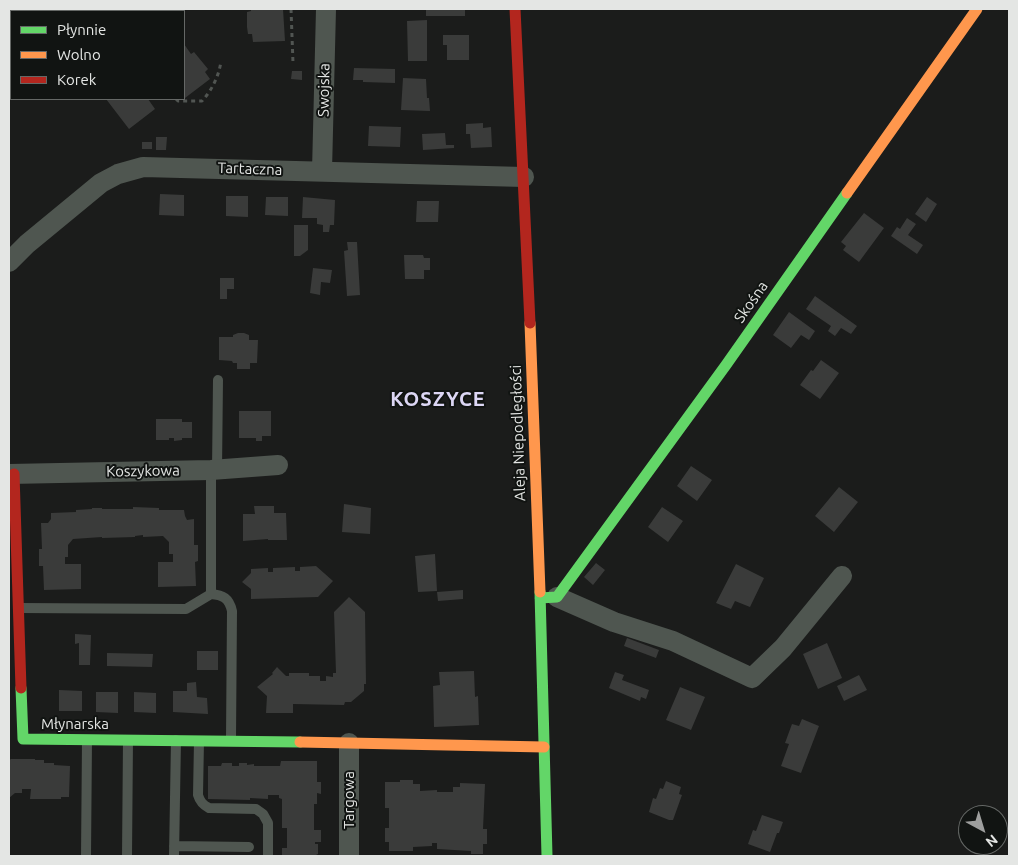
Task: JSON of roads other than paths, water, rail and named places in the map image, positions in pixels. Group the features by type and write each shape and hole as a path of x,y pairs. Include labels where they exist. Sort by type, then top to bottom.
{"street":[{"name":"Swojska","path":"322,171 326,9"},
{"name":"Aleja Niepodległości","path":"515,9 548,598 544,747 547,856"},
{"name":"Skośna","path":"548,598 731,357 977,9"},
{"name":"Tartaczna","path":"9,262 27,244 101,183 131,170 153,167 524,177"},
{"name":"Koszykowa","path":"11,474 214,470 278,465"},
{"name":"Młynarska","path":"11,474 19,608 23,739 231,740 544,747"},
{"path":"548,598 614,622 673,640 752,678 783,648 842,576"},
{"name":"Targowa","path":"349,743 349,856"}],"lane":[{"path":"211,594 218,380"},
{"path":"19,608 186,609 211,594 221,595 226,598 232,611 231,740"},
{"path":"86,739 86,856"},
{"path":"127,856 128,739"},
{"path":"176,740 174,851 249,847"},
{"path":"199,740 198,796 200,800 204,806 209,808 256,809 263,814 268,823 268,856"}],"district":[{"name":"KOSZYCE","path":"438,399"}]}
